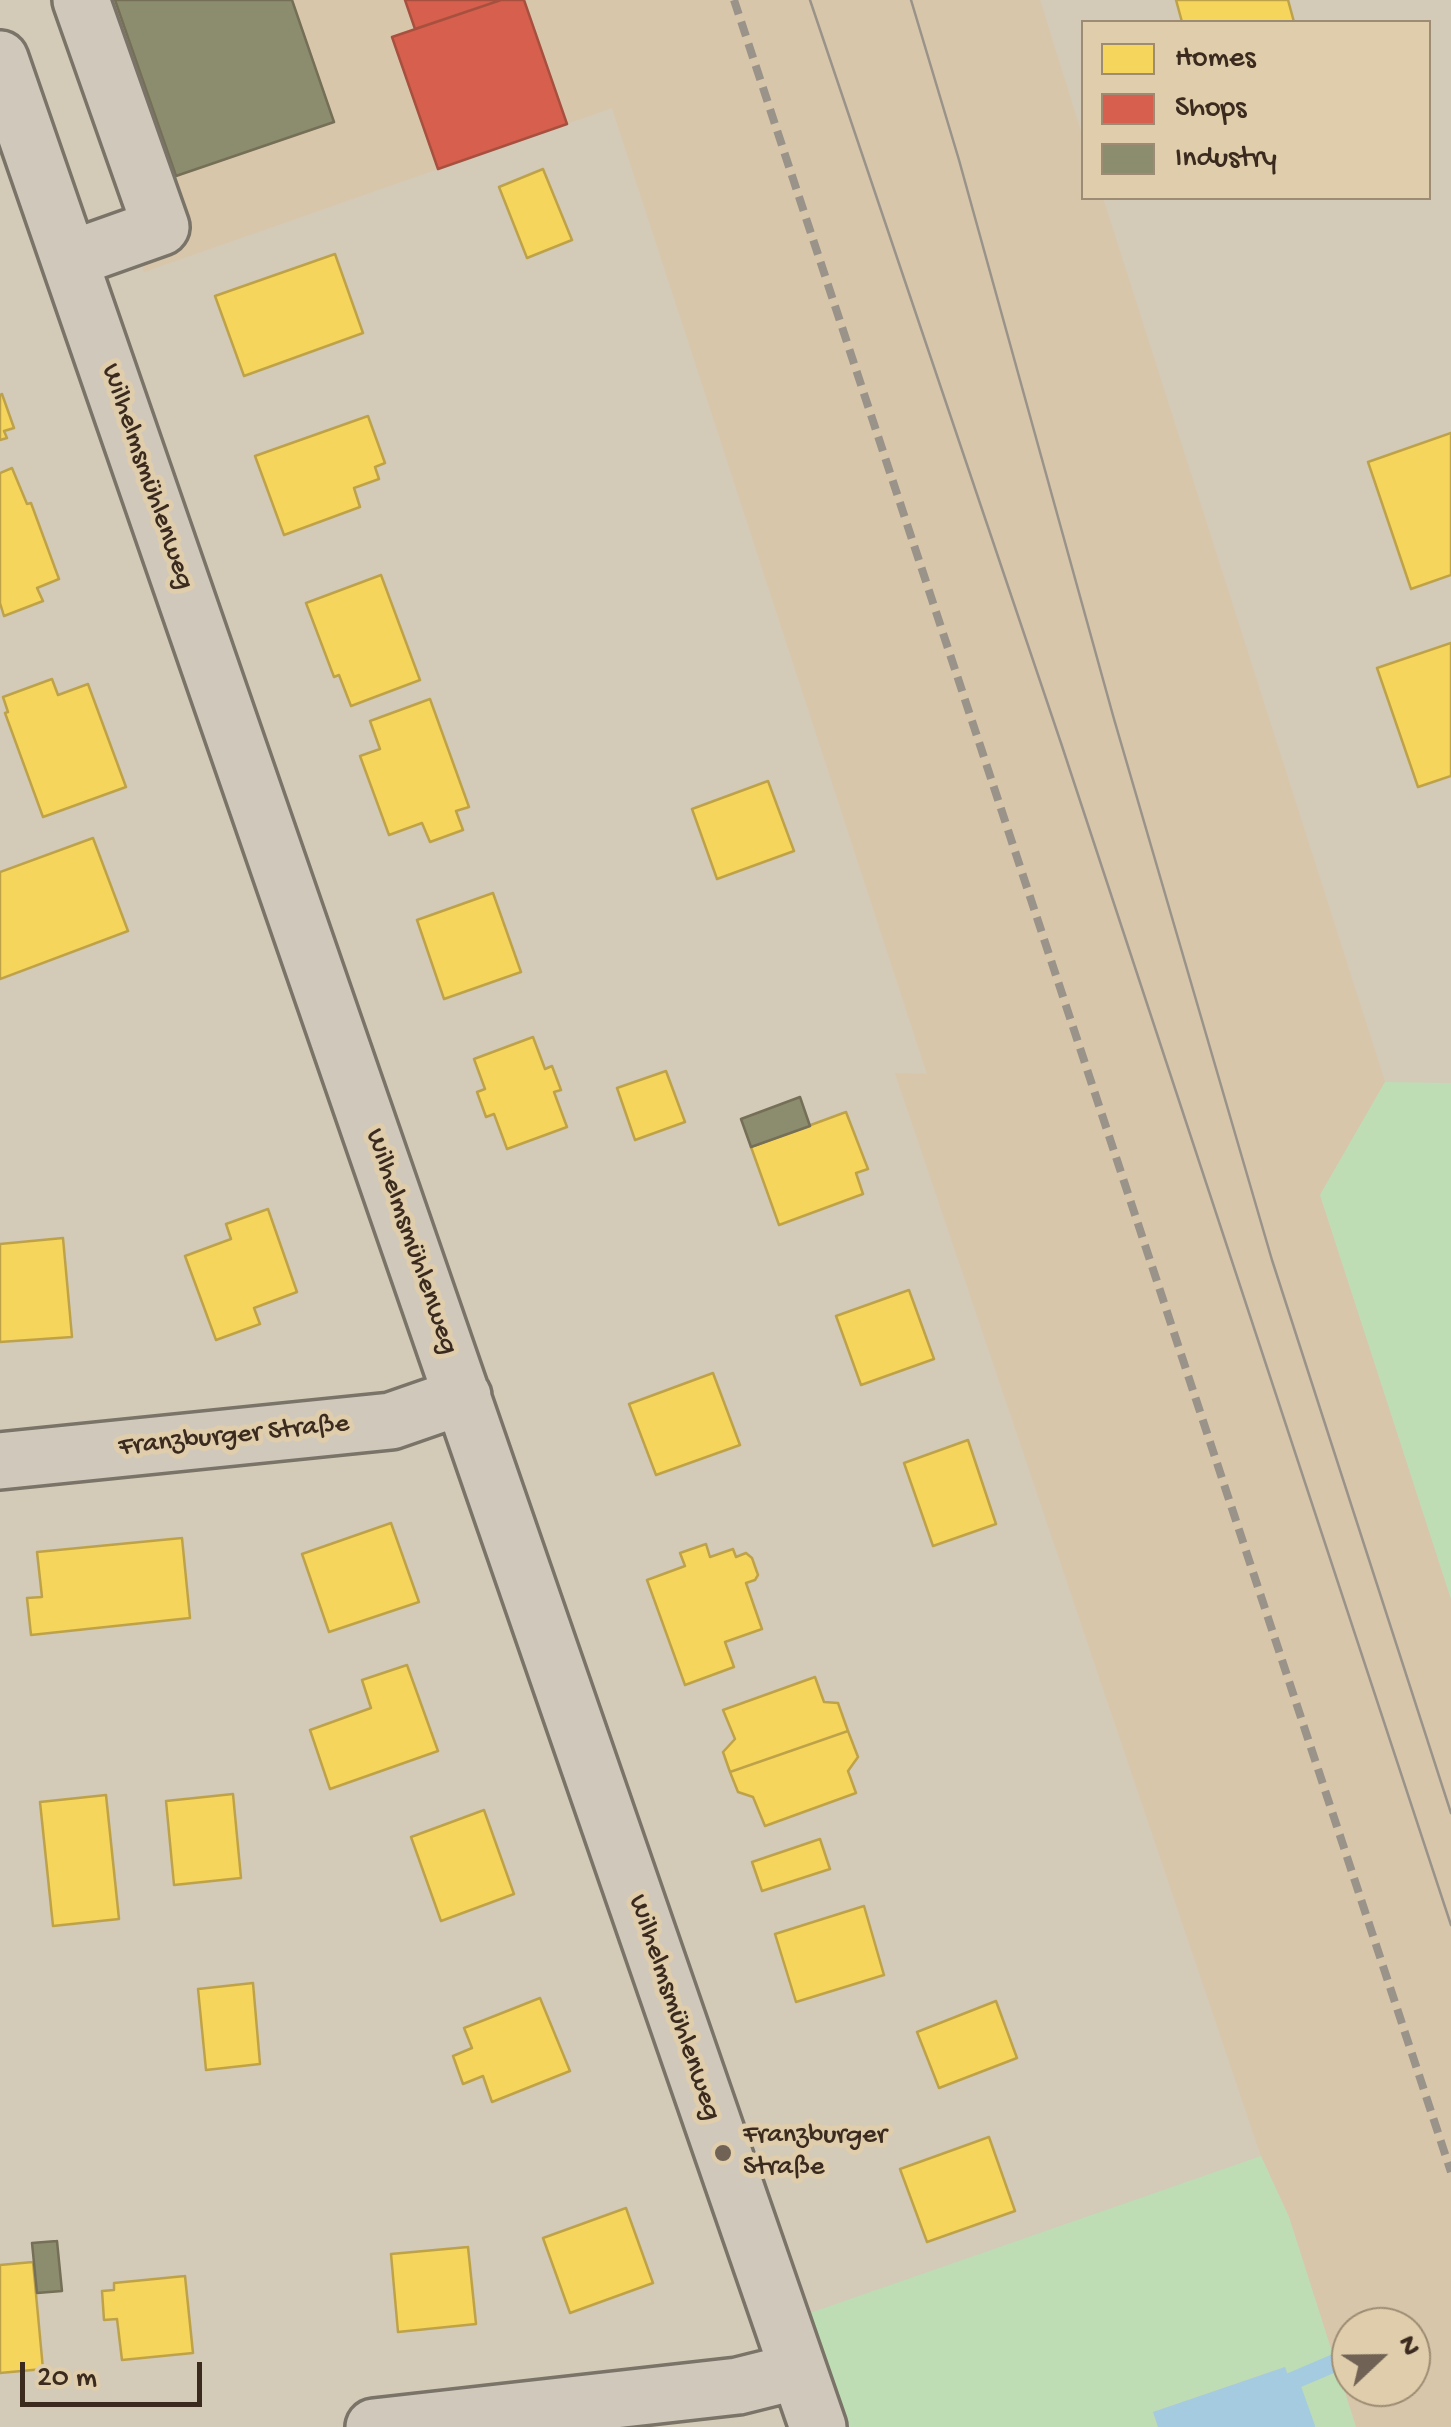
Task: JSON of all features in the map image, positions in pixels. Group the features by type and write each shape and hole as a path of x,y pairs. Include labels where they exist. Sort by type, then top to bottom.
{"street":[{"path":"71,259 161,227 82,0"},
{"name":"Wilhelmsmühlenweg","path":"0,58 818,2427"},
{"name":"Franzburger Straße","path":"0,1460 391,1421 464,1396"},
{"path":"374,2427 738,2386 798,2371"}],"shaded area":[{"path":"49,0 1040,0 1081,132 1081,200 1104,200 1385,1082 1320,1195 1451,1599 1451,2427 1356,2427 1350,2407 1431,2407 1431,2307 1331,2307 1331,2349 1289,2217 1261,2156 895,1073 927,1074 612,108 144,272"}],"green space":[{"path":"1385,1082 1451,1083 1451,1599 1320,1195"},
{"path":"1261,2156 1289,2217 1331,2349 1331,2407 1350,2407 1356,2427 1306,2427 1285,2367 1153,2412 1158,2427 849,2427 810,2313"}],"water":[{"path":"1285,2367 1306,2427 1158,2427 1153,2412"}],"building: Homes":[{"path":"1176,0 1288,0 1293,20 1181,20"},
{"path":"543,169 572,240 527,258 499,187"},
{"path":"335,254 363,333 244,376 215,296"},
{"path":"0,395 14,428 4,431 7,438 0,440"},
{"path":"368,416 385,463 375,467 379,479 354,488 360,507 284,535 255,456"},
{"path":"1451,433 1451,575 1411,589 1368,462"},
{"path":"12,468 27,504 31,503 59,579 37,588 43,601 4,616 0,603 0,473"},
{"path":"381,575 420,680 351,706 339,675 334,677 306,603"},
{"path":"1451,643 1451,776 1418,787 1377,668"},
{"path":"52,679 58,695 88,684 126,787 43,817 5,713 8,712 3,697"},
{"path":"430,699 469,807 456,811 463,830 430,842 422,823 389,835 360,756 380,749 370,721"},
{"path":"768,781 794,851 717,879 692,809"},
{"path":"93,838 128,931 0,979 0,872"},
{"path":"493,893 521,972 444,999 417,920"},
{"path":"533,1037 545,1069 552,1066 561,1090 554,1092 567,1127 507,1149 494,1114 486,1117 477,1092 485,1089 474,1059"},
{"path":"666,1071 685,1122 635,1140 617,1088"},
{"path":"846,1112 868,1169 856,1173 863,1194 779,1225 751,1147"},
{"path":"268,1209 297,1292 254,1308 260,1324 216,1340 185,1256 231,1239 226,1224"},
{"path":"63,1238 72,1337 0,1342 0,1244"},
{"path":"909,1290 934,1359 861,1385 836,1316"},
{"path":"713,1373 740,1445 656,1475 629,1404"},
{"path":"968,1440 996,1524 933,1546 904,1463"},
{"path":"391,1523 419,1602 329,1632 302,1554"},
{"path":"182,1538 190,1618 31,1635 27,1598 42,1597 37,1552"},
{"path":"706,1544 710,1557 733,1549 736,1557 746,1553 752,1558 758,1575 746,1583 762,1629 725,1642 734,1667 685,1685 647,1580 685,1566 680,1553"},
{"path":"407,1665 438,1751 330,1789 310,1730 371,1708 362,1680"},
{"path":"815,1677 824,1702 838,1703 848,1731 730,1772 723,1752 735,1739 723,1710"},
{"path":"848,1731 858,1757 848,1771 856,1793 765,1826 753,1797 738,1792 730,1772"},
{"path":"233,1794 241,1878 174,1885 166,1801"},
{"path":"106,1795 119,1919 53,1926 40,1802"},
{"path":"484,1810 514,1894 441,1921 411,1837"},
{"path":"820,1839 830,1869 762,1891 752,1862"},
{"path":"864,1906 884,1975 796,2002 775,1934"},
{"path":"253,1983 260,2064 206,2070 198,1989"},
{"path":"540,1998 570,2071 492,2102 483,2076 463,2084 453,2056 472,2048 464,2028"},
{"path":"996,2001 1017,2058 939,2088 917,2032"},
{"path":"989,2137 1015,2211 927,2242 900,2169"},
{"path":"626,2208 653,2283 570,2313 543,2238"},
{"path":"468,2247 476,2324 398,2332 391,2254"},
{"path":"33,2262 43,2369 0,2373 0,2265"},
{"path":"185,2276 193,2353 122,2360 117,2319 104,2320 102,2291 114,2290 114,2283"}],"building: Shops":[{"path":"405,0 501,0 415,29"},
{"path":"501,0 524,0 567,124 438,169 392,37"}],"building: Industry":[{"path":"115,0 292,0 334,122 176,176"},
{"path":"800,1097 810,1126 751,1147 741,1119"},
{"path":"57,2241 62,2291 37,2293 32,2243"}],"waterway":[{"path":"1306,2427 1290,2382 1331,2365"}],"tram line":[{"path":"810,0 1061,743 1451,1925"},
{"path":"911,0 1272,1260 1451,1813"}],"railway":[{"path":"734,0 1451,2172"}],"place":[{"name":"Franzburger Straße","path":"723,2153"}]}
